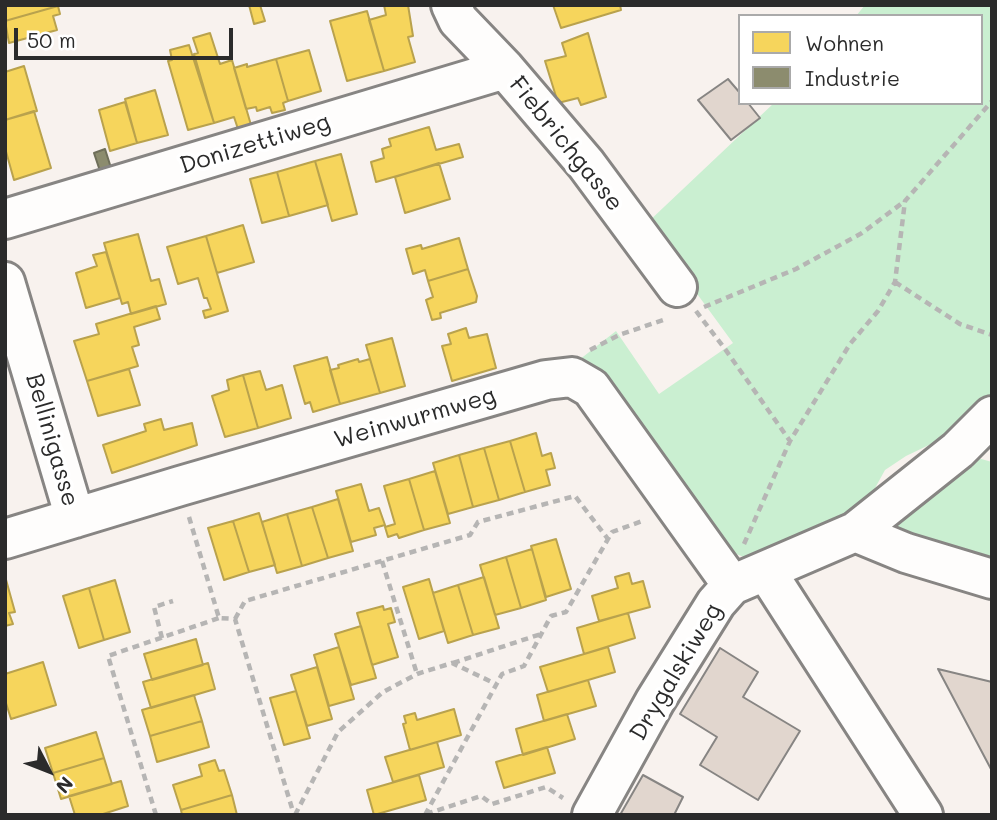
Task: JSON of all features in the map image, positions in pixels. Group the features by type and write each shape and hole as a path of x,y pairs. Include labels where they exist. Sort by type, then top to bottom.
{"street":[{"name":"Fiebrichgasse","path":"452,5 458,20 505,69 586,164 681,305"},
{"name":"Donizettiweg","path":"5,219 505,69"},
{"name":"Bellinigasse","path":"5,282 75,518"},
{"name":"Weinwurmweg","path":"5,539 180,485 546,380 572,377 591,388 749,578 923,815"},
{"name":"Drygalskiweg","path":"579,807 662,690 716,603 749,578 855,532 958,450 992,416"},
{"path":"855,532 906,552 992,579"}],"path":[{"path":"619,335 681,305 796,269 862,233 905,201 992,101"},
{"path":"749,578 746,539 790,441 850,344 878,311 895,282 905,201"},
{"path":"895,282 960,324 992,335"},
{"path":"681,305 726,349 790,441"},
{"path":"180,485 219,618"},
{"path":"295,815 235,619 245,601 470,535 478,522 575,496 608,539"},
{"path":"425,815 502,674 524,666 551,616 566,612 612,532 650,518"},
{"path":"382,561 417,674"},
{"path":"162,638 154,607 173,601"},
{"path":"156,815 108,656 219,618 235,619"},
{"path":"295,815 338,732 383,692 417,674 542,634"},
{"path":"452,663 496,684"},
{"path":"425,815 481,796 492,804 546,787 579,807"}],"green space":[{"path":"865,5 992,5 992,398 954,433 906,456 885,470 869,499 833,522 746,558 724,549 579,360 616,331 659,394 733,343 646,224 772,105 983,105 983,14 858,14"},
{"path":"974,457 992,462 992,558 891,529"}],"building: Wohnen":[{"path":"5,5 58,5 58,6 5,21"},
{"path":"249,5 260,5 265,21 254,24"},
{"path":"384,5 408,5 413,36 408,37 415,62 384,71 369,20 386,15"},
{"path":"553,5 620,5 621,10 561,28"},
{"path":"58,6 60,14 53,16 57,30 9,43 5,21"},
{"path":"367,11 384,71 347,81 330,21"},
{"path":"210,33 220,64 232,60 251,125 238,129 234,117 214,123 194,54 198,53 193,38"},
{"path":"588,33 606,97 581,105 578,98 558,103 545,61 566,56 562,43"},
{"path":"189,45 214,123 188,130 168,61 172,60 170,50"},
{"path":"309,50 321,91 288,101 276,59"},
{"path":"276,59 288,101 283,103 285,110 272,113 270,107 257,111 256,107 246,109 234,68"},
{"path":"24,66 37,111 5,120 5,72"},
{"path":"155,90 168,135 137,143 125,99"},
{"path":"125,102 137,143 110,151 99,110"},
{"path":"34,111 51,168 14,180 5,148 5,120"},
{"path":"429,127 436,150 459,144 463,157 376,182 371,162 384,158 382,149 391,146 389,139"},
{"path":"341,154 357,214 332,221 315,161"},
{"path":"315,161 328,205 289,216 277,172"},
{"path":"439,163 450,199 405,213 395,177"},
{"path":"277,172 289,216 262,223 250,179"},
{"path":"243,225 254,262 217,273 206,236"},
{"path":"138,234 151,281 159,279 166,304 131,314 128,302 122,304 104,243"},
{"path":"206,236 228,311 205,318 203,311 211,309 207,298 204,298 198,278 178,284 167,247"},
{"path":"459,238 468,269 428,281 425,270 413,274 406,249 421,245 422,249"},
{"path":"106,252 120,298 86,308 76,273 97,266 93,255"},
{"path":"468,269 477,296 476,302 440,313 441,318 432,320 426,300 433,297 428,281"},
{"path":"156,306 160,319 134,327 139,345 132,347 138,366 87,381 74,341 99,334 96,324"},
{"path":"466,328 469,338 487,334 496,368 452,381 442,346 451,344 448,334"},
{"path":"392,338 405,386 380,393 366,345"},
{"path":"327,357 340,404 313,412 310,402 305,404 294,366"},
{"path":"358,359 359,362 370,359 380,393 340,404 330,370"},
{"path":"129,369 140,405 98,416 87,381"},
{"path":"260,371 266,390 282,385 291,418 258,428 243,375"},
{"path":"243,375 258,428 225,437 212,396 229,390 227,380"},
{"path":"161,419 164,430 192,423 197,445 112,473 103,445 146,431 144,424"},
{"path":"536,433 542,456 551,453 555,468 546,470 550,485 525,492 510,441"},
{"path":"510,441 525,492 499,500 484,448"},
{"path":"484,448 499,500 473,507 459,455"},
{"path":"459,455 473,507 448,514 433,463"},
{"path":"435,471 450,523 424,530 409,479"},
{"path":"409,479 424,530 399,538 397,534 388,537 385,527 395,524 384,486"},
{"path":"361,484 369,511 379,508 385,525 374,528 376,535 351,542 336,491"},
{"path":"338,499 353,551 328,558 312,507"},
{"path":"312,507 328,558 302,566 287,514"},
{"path":"259,513 275,565 249,572 233,521"},
{"path":"287,514 302,566 277,573 262,522"},
{"path":"233,521 249,572 224,580 208,528"},
{"path":"556,539 571,589 546,597 531,546"},
{"path":"532,549 546,600 521,608 506,557"},
{"path":"506,557 521,608 495,615 480,565"},
{"path":"629,573 632,584 643,581 650,607 599,621 592,596 618,588 615,577"},
{"path":"5,576 15,612 9,613 13,624 5,626"},
{"path":"484,577 499,628 473,635 458,585"},
{"path":"429,579 444,631 419,639 403,587"},
{"path":"115,580 130,632 104,640 89,588"},
{"path":"458,585 473,635 448,643 433,593"},
{"path":"89,588 104,640 79,648 63,596"},
{"path":"383,606 384,610 391,608 395,622 388,624 398,657 372,665 357,613"},
{"path":"628,613 635,638 584,654 577,628"},
{"path":"361,626 376,678 351,685 335,634"},
{"path":"196,639 203,665 152,680 144,654"},
{"path":"339,647 354,699 329,706 314,655"},
{"path":"608,647 615,672 548,692 540,667"},
{"path":"43,662 56,705 11,719 5,700 5,674"},
{"path":"208,663 215,689 151,708 143,682"},
{"path":"317,667 332,719 307,726 291,675"},
{"path":"588,680 596,706 544,721 537,695"},
{"path":"296,691 310,738 284,745 270,698"},
{"path":"194,695 202,721 150,736 142,710"},
{"path":"454,709 461,735 410,750 403,724 406,723 404,716 415,713 417,720"},
{"path":"567,714 575,739 523,755 516,729"},
{"path":"202,721 209,747 157,762 150,736"},
{"path":"96,732 104,758 53,773 45,748"},
{"path":"437,742 444,767 393,782 385,757"},
{"path":"547,747 555,773 504,788 496,762"},
{"path":"104,758 112,784 61,799 53,773"},
{"path":"215,760 219,771 224,770 232,795 181,810 173,785 202,776 199,765"},
{"path":"419,775 426,800 374,815 367,790"},
{"path":"121,781 128,806 100,815 75,815 69,796"},
{"path":"232,795 237,815 182,815 181,810"}],"building: Industrie":[{"path":"105,149 112,171 101,174 94,153"}],"building: Sonstige":[{"path":"728,79 738,91 738,105 750,105 760,118 731,140 698,100"},
{"path":"720,648 758,672 743,697 800,731 758,800 700,765 717,737 680,714"},
{"path":"938,669 992,682 992,771"},
{"path":"643,775 683,797 674,815 620,815"}]}
